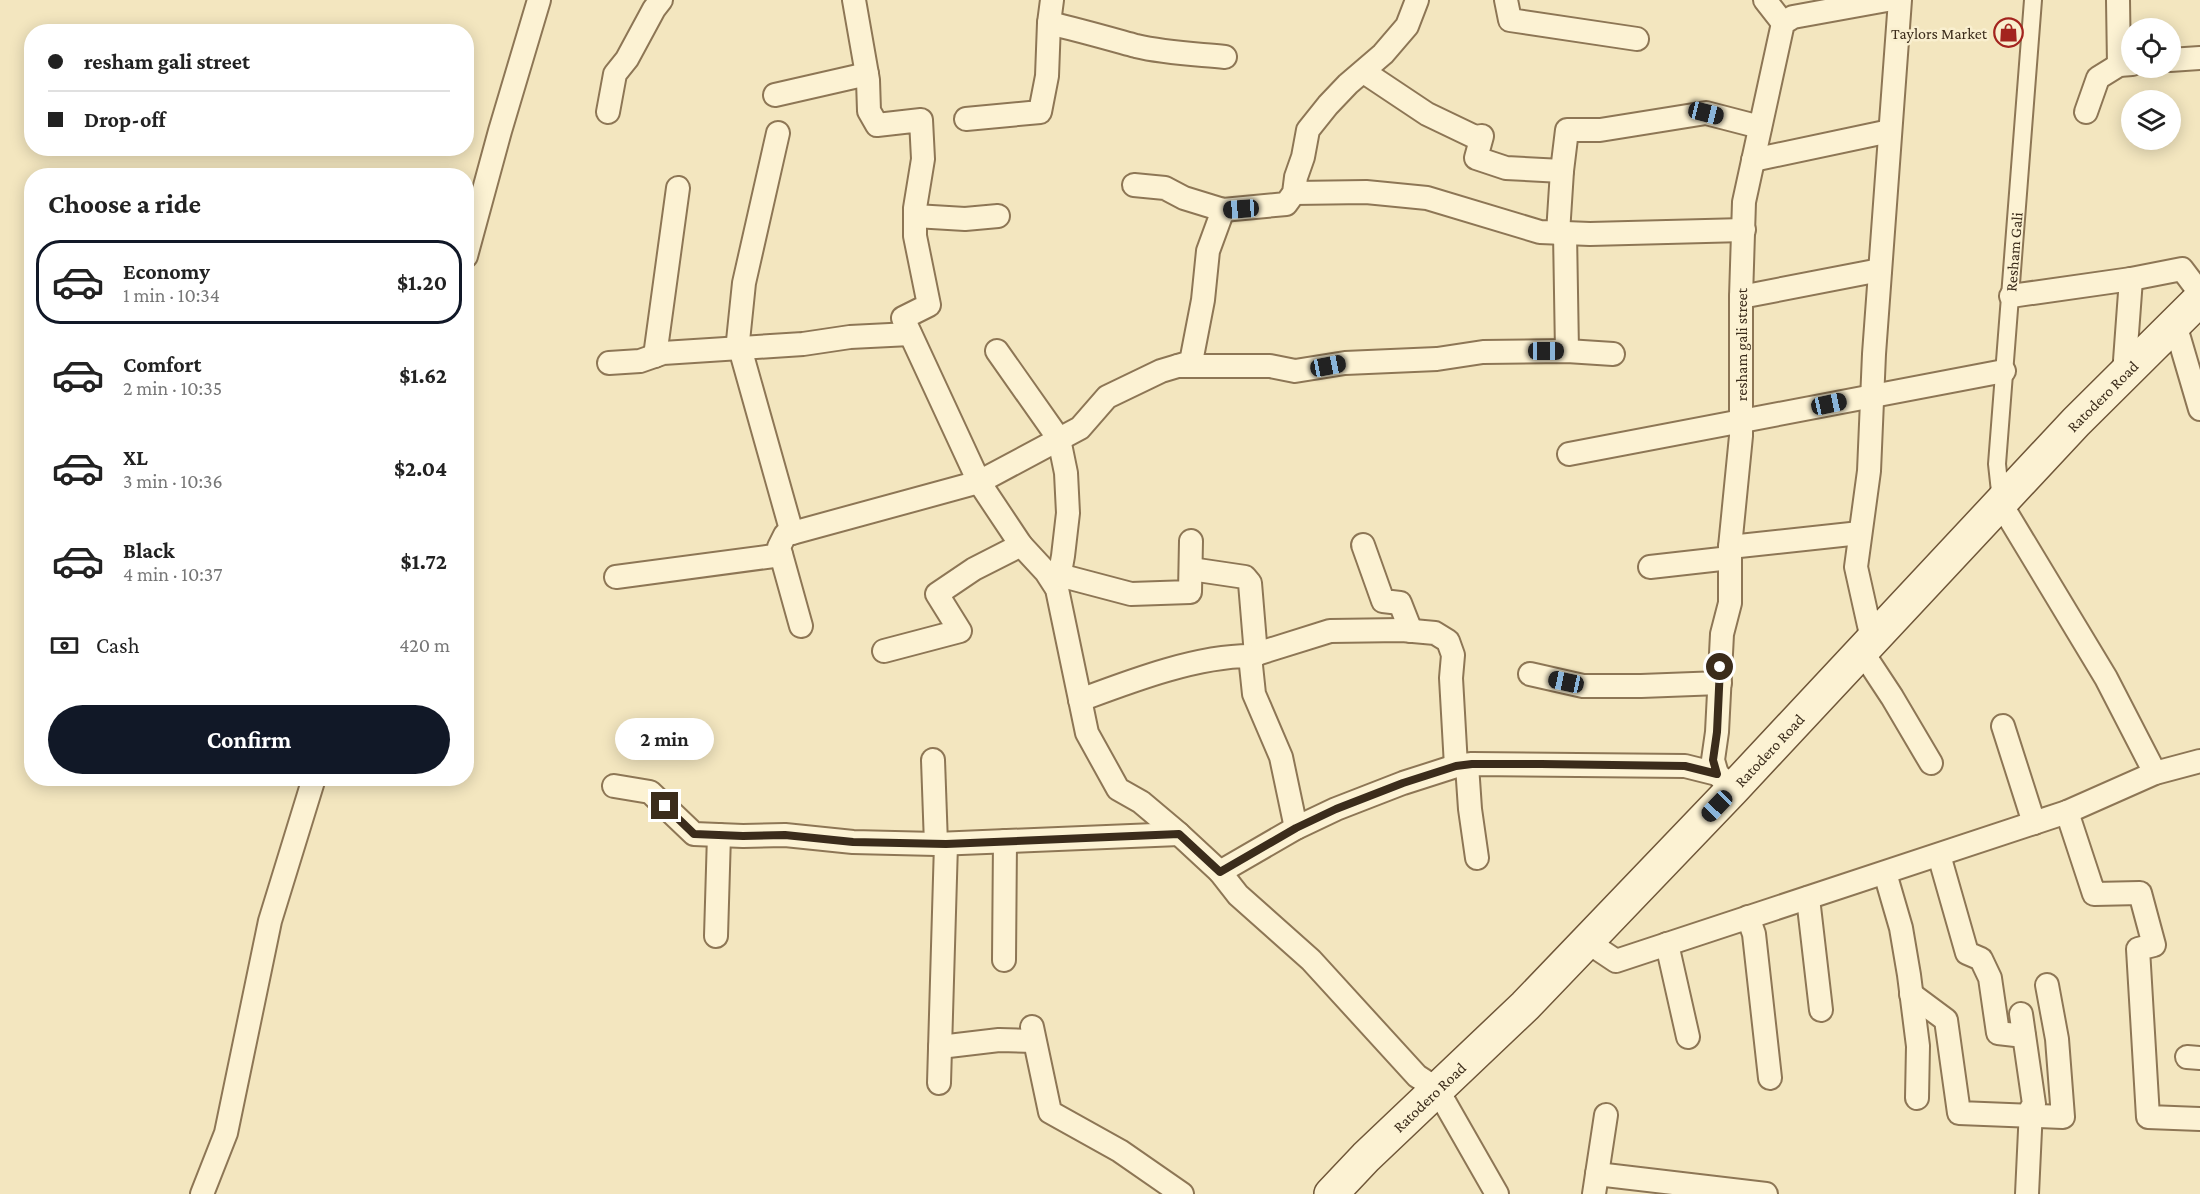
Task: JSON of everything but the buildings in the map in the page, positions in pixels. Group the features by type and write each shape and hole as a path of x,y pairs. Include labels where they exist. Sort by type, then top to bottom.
{"main road":[{"name":"Ratodero Road","path":"1331,1194 1366,1157 1525,1006 1586,941 1725,782 1866,644 2001,504 2076,422 2200,299"}],"street":[{"path":"474,226 539,0"},
{"path":"608,112 615,74 627,59 661,0"},
{"path":"854,0 867,74 869,111 877,124 921,120 923,159 915,216 915,236 929,305 903,318 979,482 1020,545 1058,582 1131,594 1190,592 1191,541"},
{"path":"966,118 1040,112 1047,76 1052,0"},
{"path":"1134,185 1165,188 1184,198 1223,210 1286,204 1294,193 1308,130 1348,84 1364,72 1407,26 1417,0"},
{"path":"1506,0 1510,20 1637,39"},
{"path":"1765,0 1791,14 1887,0"},
{"path":"1900,0 1880,270 1869,471 1856,567 1866,644 1892,697 1931,763"},
{"name":"Resham Gali","path":"2001,504 1997,464 2033,0"},
{"path":"2118,0 2121,28"},
{"name":"resham gali street","path":"1725,782 1713,760 1717,732 1722,634 1730,603 1730,552 1741,422 1744,202 1760,127 1791,14"},
{"path":"1049,23 1136,46 1225,57"},
{"path":"2181,59 2200,58"},
{"path":"2086,112 2098,78 2121,67"},
{"path":"1364,72 1427,114 1475,137 1482,136 1476,158 1506,168 1562,171"},
{"path":"776,95 867,74"},
{"path":"1567,351 1562,171 1567,130 1600,130 1706,113 1760,127"},
{"path":"1753,160 1890,131"},
{"path":"778,133 744,284 738,340 792,533"},
{"path":"655,356 678,188"},
{"path":"1294,193 1366,192 1427,198 1528,229 1562,233 1623,234 1744,230"},
{"path":"801,626 779,547 785,535 979,482 1080,428 1107,397 1161,370 1191,362 1203,300 1208,251 1223,210"},
{"path":"915,216 965,219 998,216"},
{"path":"2011,296 2131,279 2182,268 2200,293"},
{"path":"1741,297 1880,270"},
{"path":"2124,374 2131,279"},
{"path":"2175,324 2200,409"},
{"path":"609,363 640,361 663,353 740,349 803,344 850,337 910,334"},
{"path":"997,351 1059,439 1066,472 1068,513 1058,582 1087,733 1118,789 1141,802 1220,872 1238,895 1311,960 1417,1076 1437,1089 1489,1189"},
{"path":"1178,366 1251,366 1295,371 1345,363 1437,359 1483,352 1567,351 1613,354"},
{"path":"1569,454 2004,371"},
{"path":"2001,504 2106,678 2155,773"},
{"path":"1650,567 1730,552 1860,533"},
{"path":"1363,544 1383,601 1400,603 1411,631"},
{"path":"884,651 960,632 937,594 974,569 1020,545"},
{"path":"616,578 781,555"},
{"path":"1191,570 1245,577 1250,583 1254,694 1281,757 1296,828"},
{"path":"1080,700 1167,670 1232,656 1253,655 1330,631 1435,633 1448,641 1453,656 1452,717 1477,858"},
{"path":"1530,674 1583,686 1720,683"},
{"path":"2003,726 2034,823"},
{"path":"933,760 941,844 939,1083"},
{"path":"1586,941 1616,961 2067,812 2155,773 2200,761"},
{"path":"1220,872 1296,828 1336,809 1403,783 1462,766 1685,766 1725,782"},
{"path":"202,1194 226,1133 270,921 312,786"},
{"path":"614,786 650,792 694,834 785,835 853,842 941,844 1179,834"},
{"path":"2067,812 2094,894 2140,893 2154,945 2138,950 2148,1118 2200,1119"},
{"path":"716,936 719,835"},
{"path":"1004,960 1005,841"},
{"path":"1939,855 1967,952 1981,959 1990,978 1998,1033 2024,1036"},
{"path":"1885,873 1901,928 1911,994 1918,1046 1917,1098"},
{"path":"1808,898 1821,1010"},
{"path":"1748,917 1754,934 1770,1078"},
{"path":"1666,944 1688,1037"},
{"path":"1911,994 1946,1020 1959,1113 2062,1117 2057,1039 2047,985"},
{"path":"2021,1014 2034,1104 2031,1115 2027,1194"},
{"path":"940,1047 1033,1034 1050,1112 1120,1151 1182,1194"},
{"path":"1606,1115 1596,1184 1766,1194"}],"place":[{"name":"Taylors Market","path":"2008,33"}],"route":[{"path":"665,806 694,834 785,835 853,842 946,844 1179,834 1220,872 1296,828 1336,809 1403,783 1456,766 1586,764 1685,766 1717,774 1713,760 1717,732 1720,667"}]}
